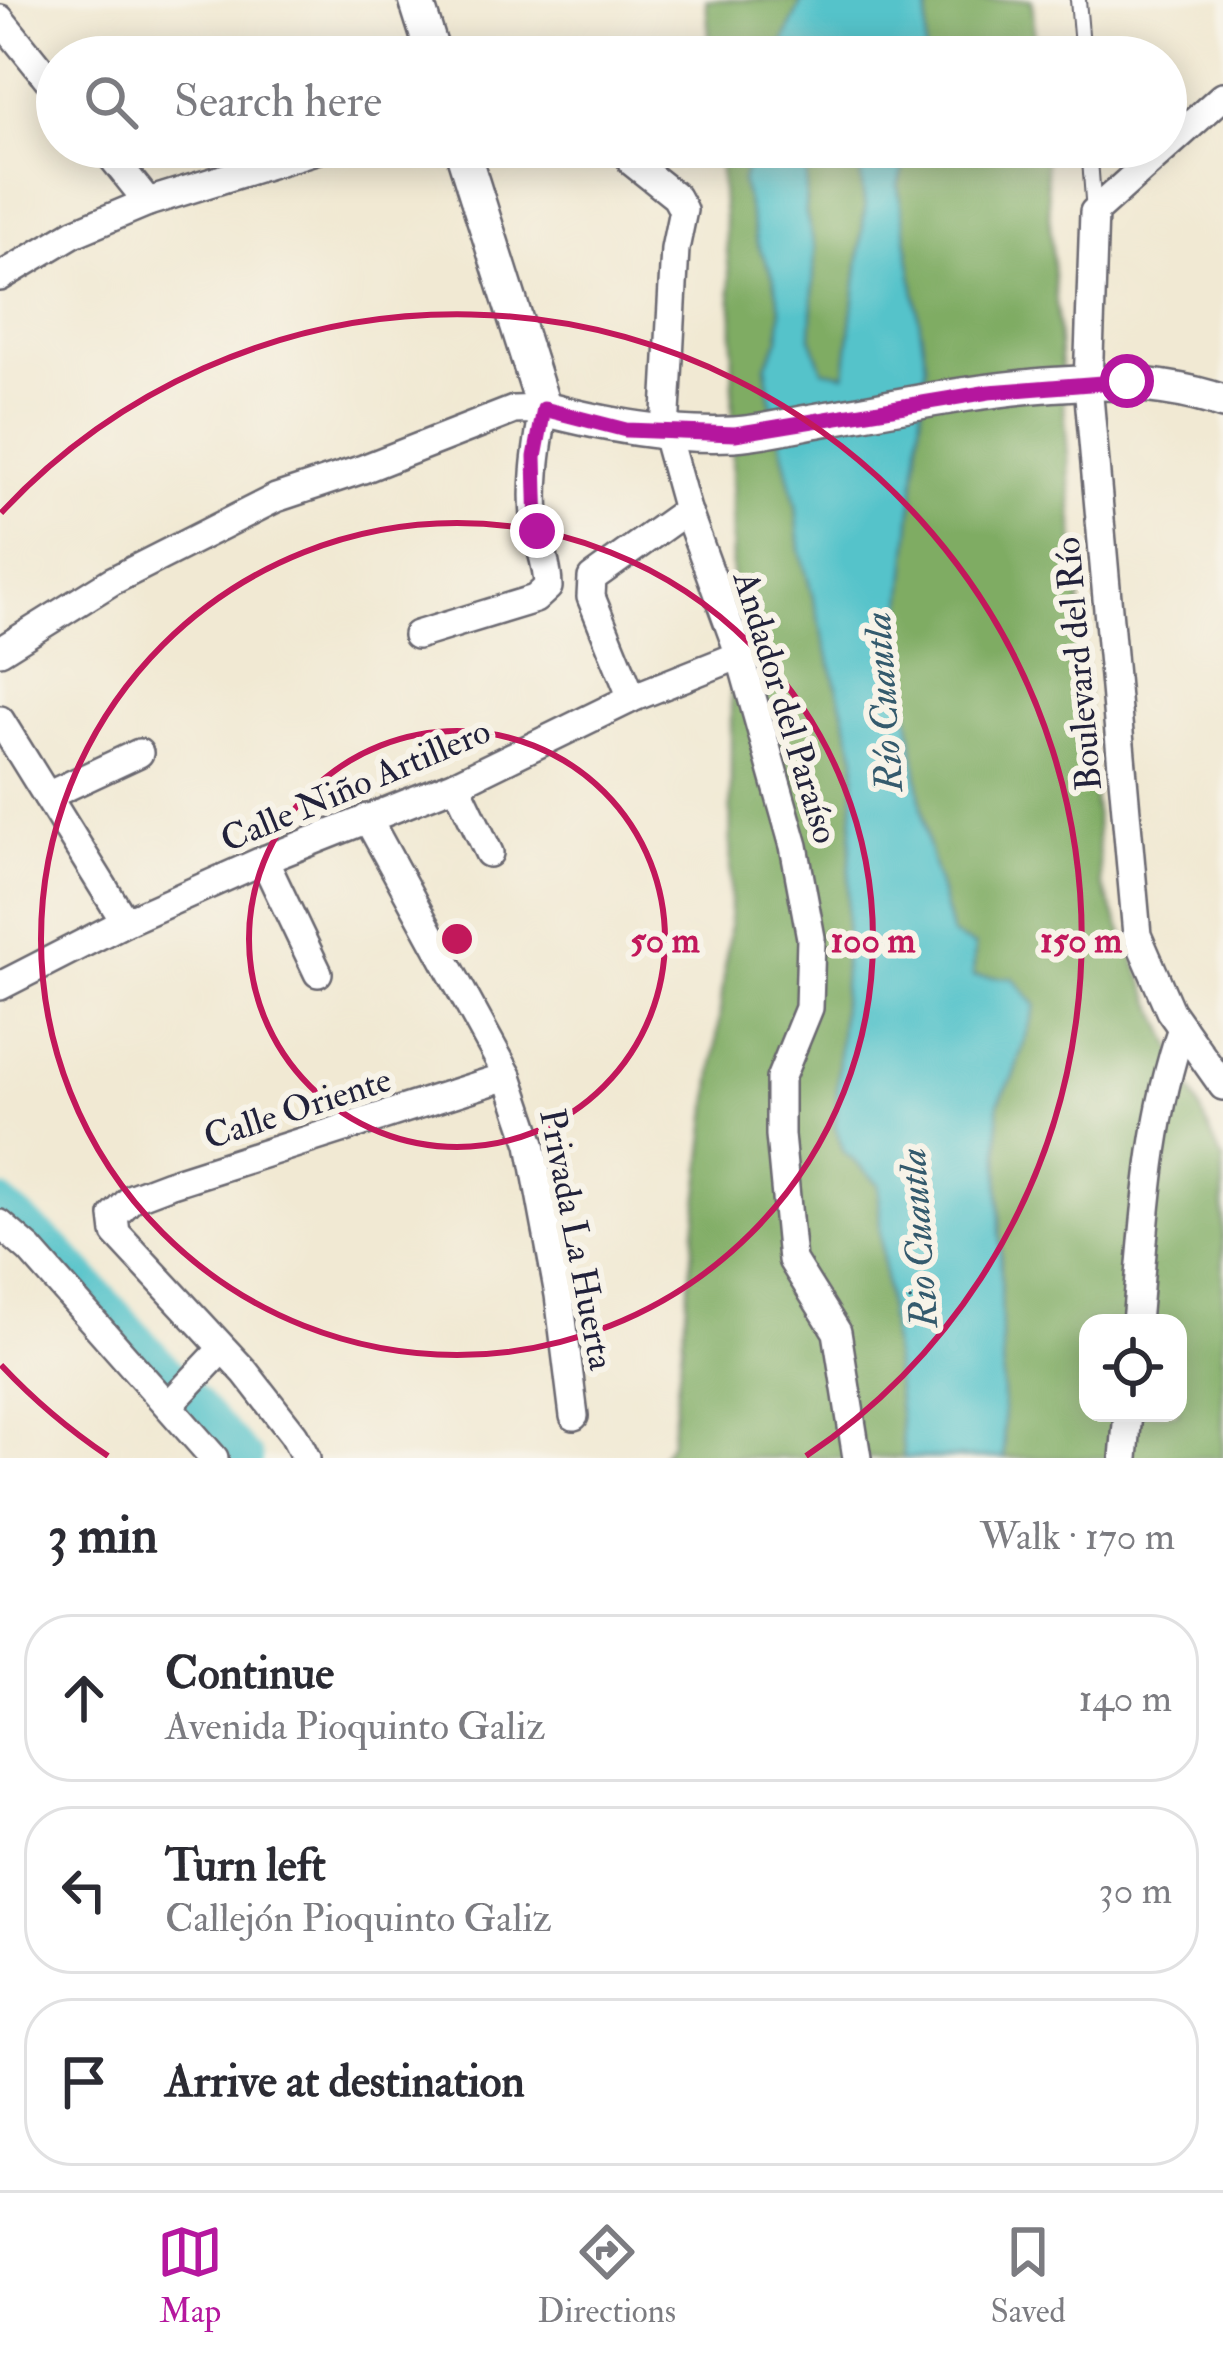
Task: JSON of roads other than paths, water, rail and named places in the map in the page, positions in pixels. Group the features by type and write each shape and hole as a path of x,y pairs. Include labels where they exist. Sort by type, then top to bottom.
{"street":[{"path":"416,0 427,36"},
{"path":"0,20 36,64"},
{"path":"1187,129 1223,97"},
{"path":"121,168 148,202"},
{"path":"0,277 74,233 148,202 258,168"},
{"path":"417,635 535,599 548,587 548,567 537,531 535,457 544,409 468,168"},
{"name":"Andador del Paraíso","path":"640,168 676,197 683,210 675,249 665,431 687,510 740,655 794,846 811,938 809,1008 780,1079 780,1135 792,1260 837,1332 857,1458"},
{"path":"1094,212 1143,168"},
{"name":"Boulevard del Río","path":"1094,212 1088,385 1137,935 1170,1011 1223,1086"},
{"path":"0,652 112,581 276,498 514,410 544,409 626,430 735,434 989,392 1127,381 1223,402"},
{"path":"632,698 590,597 592,578 687,510"},
{"name":"Calle Niño Artillero","path":"0,986 125,922 264,860 456,784 632,698 740,655"},
{"path":"0,720 125,922"},
{"path":"46,796 140,753"},
{"path":"456,784 489,854"},
{"name":"Privada La Huerta","path":"367,818 508,1076 531,1144 559,1295 574,1416"},
{"path":"264,860 318,973"},
{"path":"1137,1314 1151,1159 1166,1073 1182,1028"},
{"name":"Calle Oriente","path":"195,1379 116,1233 114,1216 132,1198 508,1076"},
{"path":"0,1224 195,1379 257,1388 306,1458"},
{"path":"195,1379 197,1451"},
{"path":"1124,1458 1127,1422"}],"lane":[{"path":"1078,0 1081,36"},
{"path":"1091,168 1094,212"}],"water":[{"path":"802,0 928,0 926,36 786,36"},
{"path":"745,168 807,168 805,210 815,249 811,337 823,370 845,374 865,208 860,168 903,168 898,186 926,363 899,648 927,841 952,935 975,946 973,976 1013,978 1036,1005 1013,1077 998,1103 1004,1458 904,1458 879,1184 844,1152 835,1127 856,757 800,550 796,505 766,365 779,339 781,311 742,181"}],"waterway":[{"path":"0,1201 60,1251 248,1458"}],"water label":[{"name":"Río Cuautla","path":"882,702"},
{"name":"Rio Cuautla","path":"917,1238"}]}
